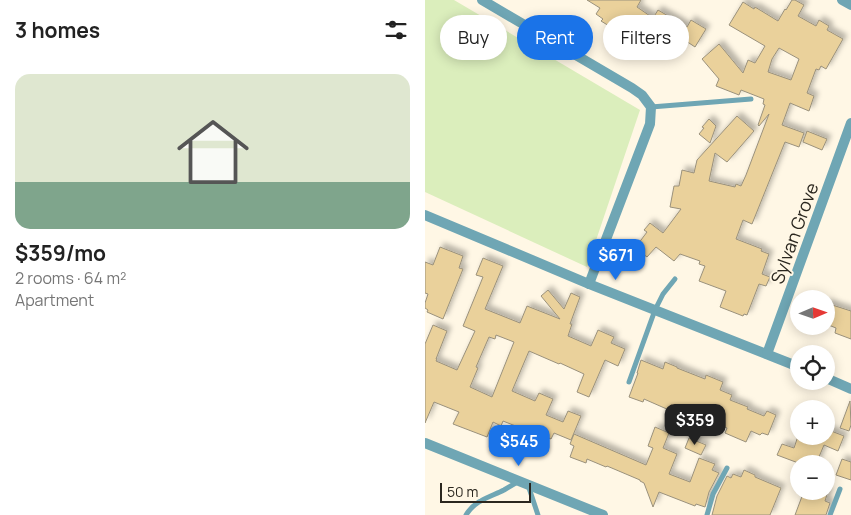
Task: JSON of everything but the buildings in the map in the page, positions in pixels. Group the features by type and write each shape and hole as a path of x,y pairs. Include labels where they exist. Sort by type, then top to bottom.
{"street":[{"path":"482,0 632,88 642,95 651,107 650,124 589,284"},
{"path":"842,0 851,5"},
{"name":"Sylvan Grove","path":"767,354 851,123"},
{"path":"425,215 589,284 790,363"},
{"path":"835,382 851,389"},
{"path":"425,443 603,515"}],"lane":[{"path":"651,107 751,99"},
{"path":"629,382 655,310 663,294 675,279"},
{"path":"707,515 713,494 727,468"},
{"path":"466,515 474,505 482,500 523,483 538,515"},
{"path":"830,515 840,489"}],"green space":[{"path":"425,0 454,0 479,15 440,15 440,60 507,60 507,31 517,37 517,60 555,60 640,110 587,267 425,192"}]}
